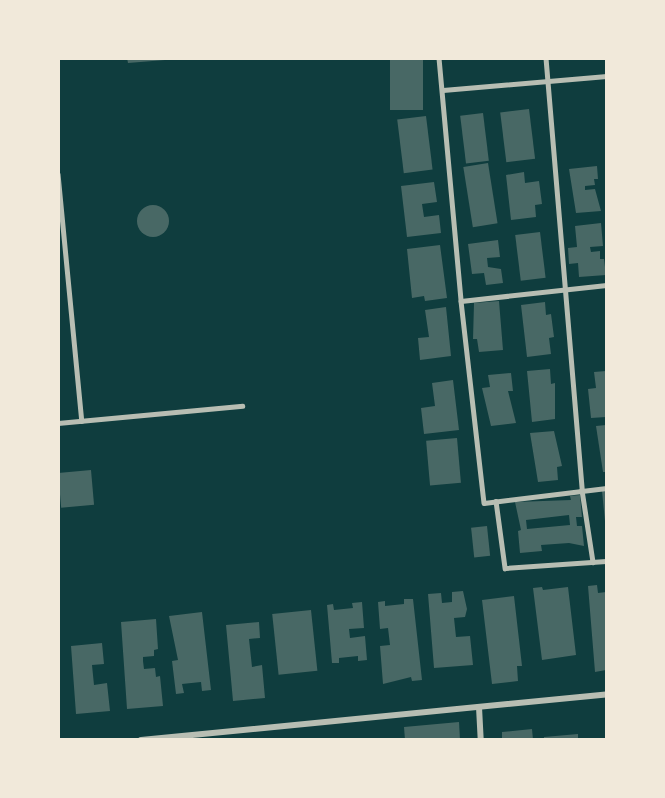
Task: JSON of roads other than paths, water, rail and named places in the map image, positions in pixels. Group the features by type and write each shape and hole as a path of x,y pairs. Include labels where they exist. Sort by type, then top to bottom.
{"street":[{"path":"141,740 606,694"},
{"path":"479,707 482,740"}],"lane":[{"path":"440,58 461,300 484,503 606,488"},
{"path":"546,58 582,490 593,562"},
{"path":"443,90 606,76"},
{"path":"58,174 82,421"},
{"path":"461,300 606,285"},
{"path":"58,423 242,406"},
{"path":"496,501 505,568 606,561"}]}
